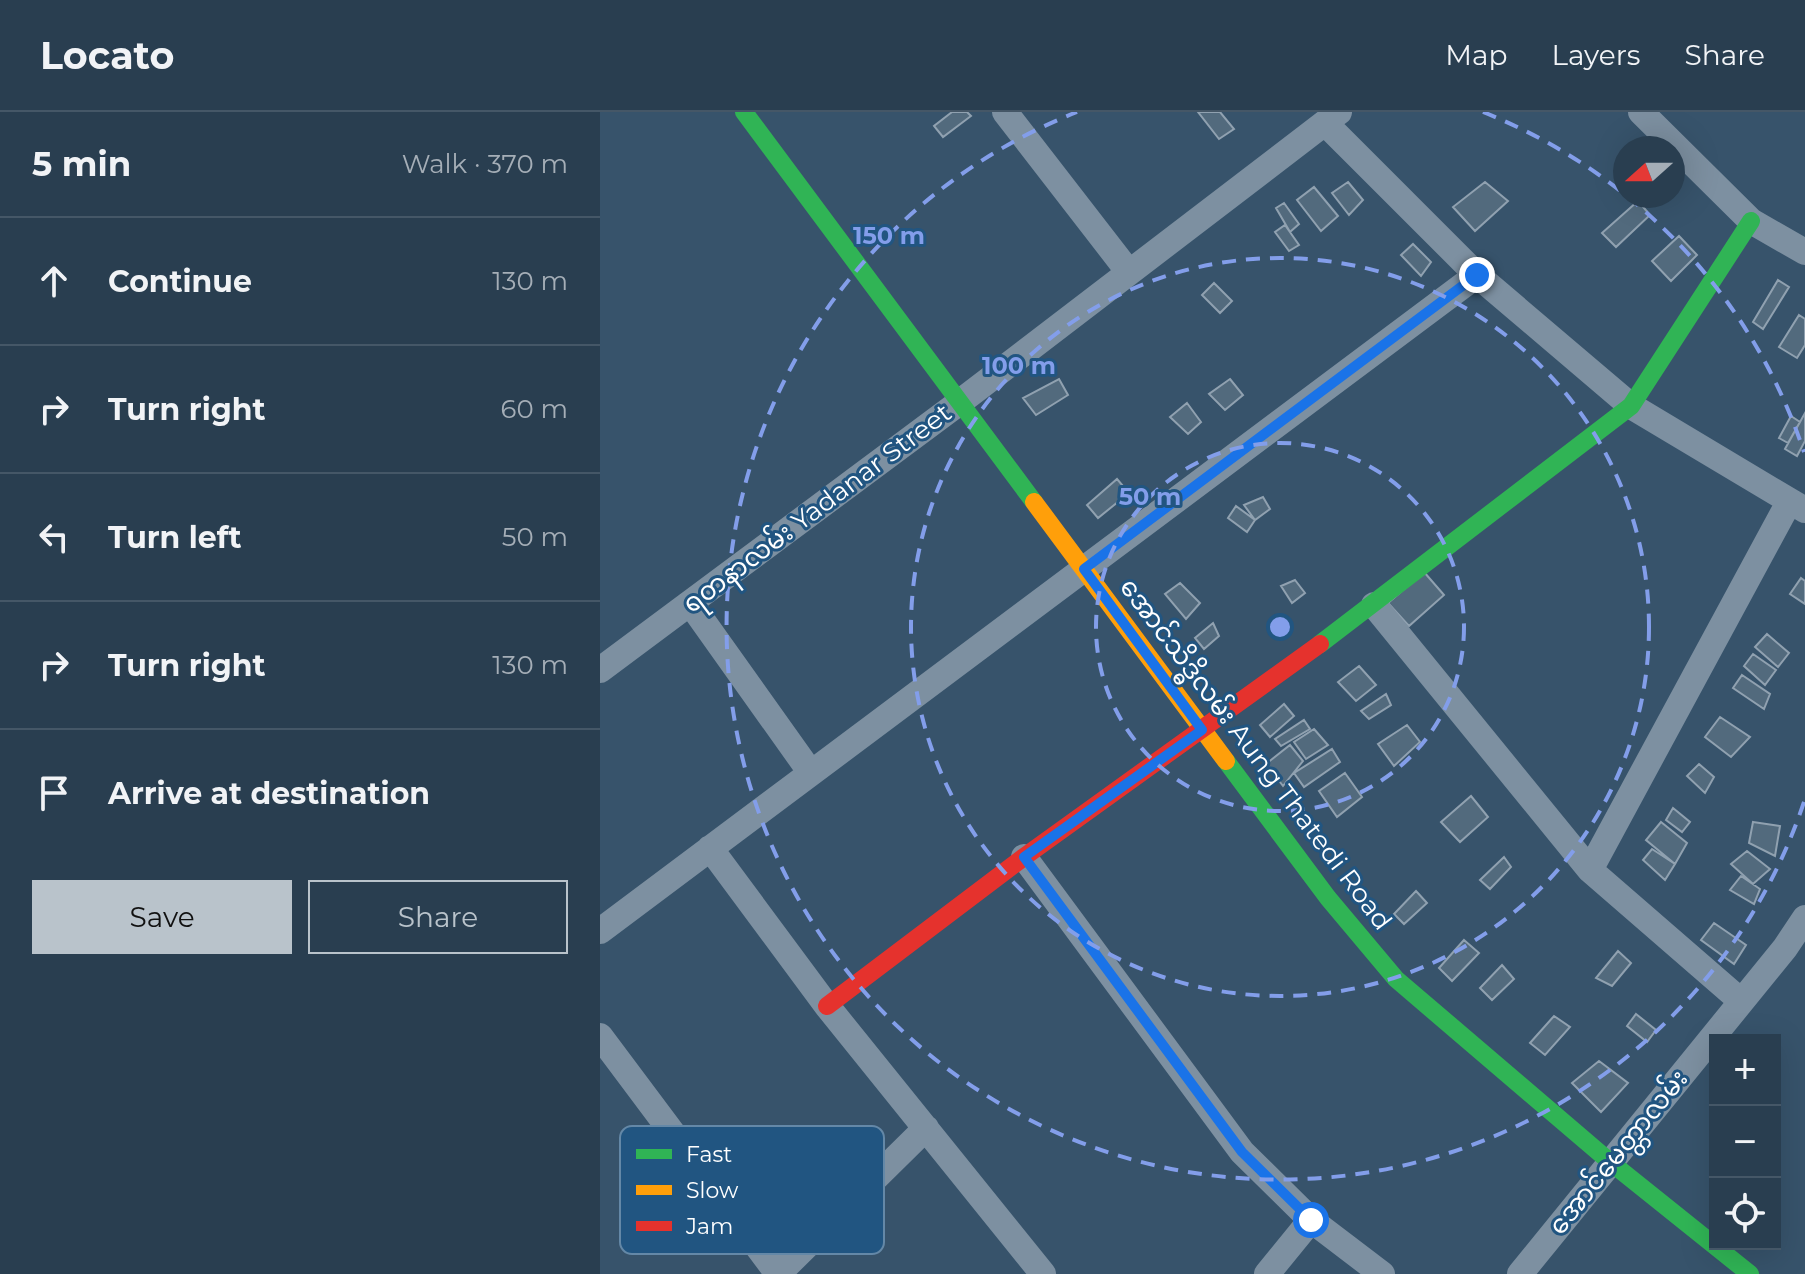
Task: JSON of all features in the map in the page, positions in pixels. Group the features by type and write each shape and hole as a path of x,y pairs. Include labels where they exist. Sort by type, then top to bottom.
{"street":[{"name":"အောင်သိဒ္ဓိလမ်း Aung Thatedi Road","path":"744,112 1328,898 1396,979 1609,1161 1750,1274"},
{"path":"1005,112 1128,271"},
{"path":"1641,112 1751,221 1805,252"},
{"name":"ရတနာလမ်း Yadanar Street","path":"600,670 960,402 1332,117"},
{"path":"1332,117 1477,275 1631,406 1797,506 1590,870"},
{"path":"827,1006 1024,857 1374,605 1631,406 1751,221"},
{"path":"600,931 1477,275"},
{"path":"690,603 811,773"},
{"path":"1374,605 1590,870 1741,1001"},
{"path":"710,848 827,1006 1043,1274"},
{"path":"1024,857 1242,1152 1311,1220 1382,1274"},
{"name":"အောင်မေတ္တာလမ်း","path":"1520,1274 1805,918"},
{"path":"600,1036 667,1126"},
{"path":"884,1169 926,1128"},
{"path":"1267,1274 1311,1220"},
{"path":"763,1254 778,1274 798,1254"}],"building":[{"path":"952,112 967,112 971,116 943,137 934,126"},
{"path":"1198,112 1220,112 1234,129 1219,139"},
{"path":"1348,182 1363,200 1349,215 1332,193"},
{"path":"1485,182 1508,201 1475,231 1453,207"},
{"path":"1314,187 1338,216 1321,231 1297,200"},
{"path":"1284,203 1299,224 1290,232 1276,208"},
{"path":"1630,208 1644,208 1650,215 1616,247 1602,233"},
{"path":"1285,225 1299,245 1289,251 1275,232"},
{"path":"1679,236 1697,255 1671,281 1652,261"},
{"path":"1413,244 1431,262 1421,276 1401,255"},
{"path":"1778,280 1789,287 1763,329 1753,322"},
{"path":"1214,283 1232,301 1220,313 1202,295"},
{"path":"1799,315 1805,319 1805,345 1797,358 1779,347"},
{"path":"1059,379 1068,395 1036,415 1023,398"},
{"path":"1230,379 1243,395 1225,410 1209,394"},
{"path":"1187,403 1201,422 1188,434 1170,417"},
{"path":"1805,413 1805,441 1797,456 1785,449"},
{"path":"1791,416 1800,422 1788,443 1779,438"},
{"path":"1117,479 1129,493 1098,518 1087,505"},
{"path":"1263,497 1270,509 1255,520 1244,505"},
{"path":"1236,506 1255,520 1247,532 1228,518"},
{"path":"1424,572 1444,595 1409,626 1388,603"},
{"path":"1801,578 1805,581 1805,604 1790,594"},
{"path":"1295,580 1305,593 1292,603 1281,586"},
{"path":"1180,583 1200,603 1186,619 1165,594"},
{"path":"1213,623 1219,636 1204,649 1195,638"},
{"path":"1767,634 1789,653 1778,667 1755,647"},
{"path":"1753,654 1776,670 1765,685 1744,666"},
{"path":"1359,666 1376,685 1356,701 1338,682"},
{"path":"1742,675 1770,694 1764,709 1733,688"},
{"path":"1386,694 1391,705 1369,719 1361,711"},
{"path":"1284,704 1294,716 1270,737 1260,725"},
{"path":"1720,717 1750,737 1731,757 1705,737"},
{"path":"1304,720 1310,729 1281,746 1275,739"},
{"path":"1407,725 1420,742 1394,766 1378,744"},
{"path":"1314,729 1328,745 1306,759 1294,742"},
{"path":"1290,745 1303,761 1283,786 1266,764"},
{"path":"1332,749 1340,762 1304,787 1294,773"},
{"path":"1699,764 1714,777 1705,793 1687,776"},
{"path":"1345,773 1362,797 1337,817 1319,791"},
{"path":"1471,796 1488,817 1460,842 1441,822"},
{"path":"1673,808 1690,822 1682,832 1666,820"},
{"path":"1661,822 1687,843 1675,864 1646,840"},
{"path":"1753,822 1780,826 1775,856 1749,843"},
{"path":"1652,849 1675,864 1665,880 1643,860"},
{"path":"1747,851 1770,869 1753,884 1731,864"},
{"path":"1504,857 1511,867 1490,889 1480,880"},
{"path":"1741,876 1760,889 1754,904 1730,890"},
{"path":"1416,891 1427,903 1404,924 1394,914"},
{"path":"1714,923 1746,945 1734,964 1701,940"},
{"path":"1464,940 1479,953 1452,981 1439,968"},
{"path":"1618,951 1631,963 1612,986 1596,978"},
{"path":"1502,965 1514,979 1492,1000 1480,988"},
{"path":"1636,1014 1656,1030 1647,1042 1627,1026"},
{"path":"1554,1016 1570,1027 1545,1055 1530,1043"},
{"path":"1599,1061 1628,1083 1601,1112 1572,1083"}],"traffic: fast":[{"path":"744,112 1034,502"},
{"path":"1320,644 1631,406 1751,221"},
{"path":"1226,761 1328,898 1396,979 1609,1161 1750,1274"}],"traffic: slow":[{"path":"1034,502 1226,761"}],"traffic: jam":[{"path":"827,1006 1024,857 1320,644"}],"route":[{"path":"1311,1220 1242,1152 1024,857 1202,730 1084,569 1477,275"}]}
